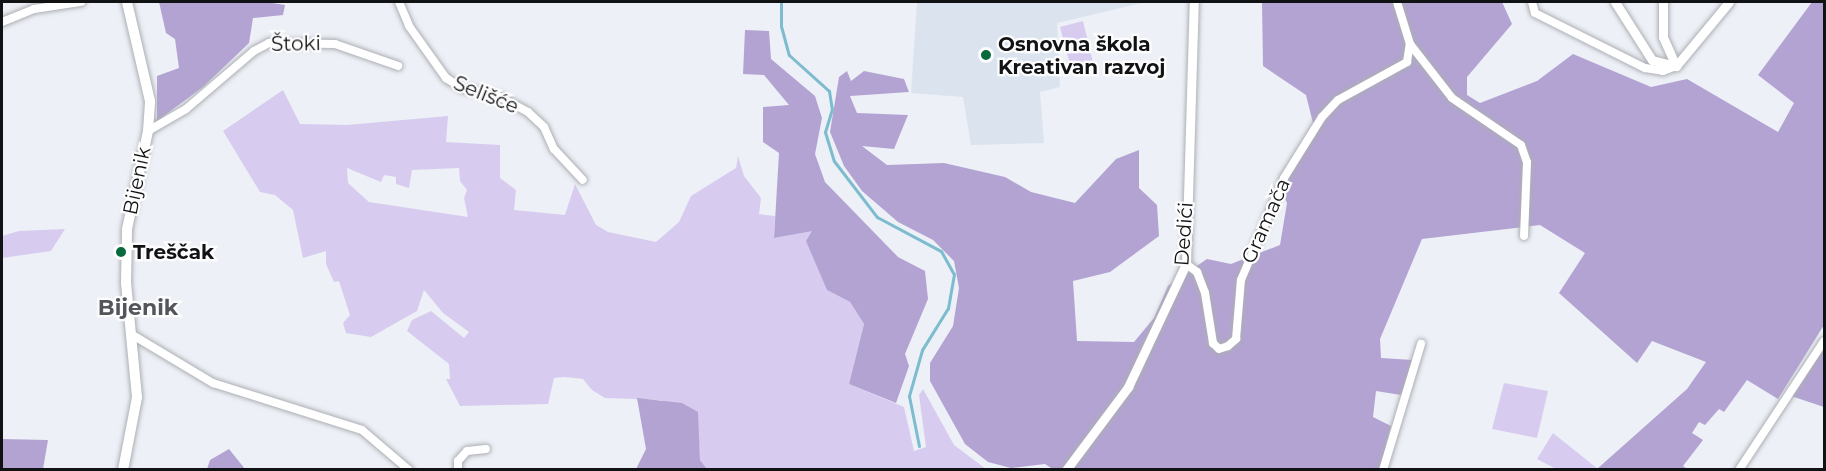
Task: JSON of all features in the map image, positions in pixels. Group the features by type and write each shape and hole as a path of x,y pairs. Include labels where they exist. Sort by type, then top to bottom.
{"main road":[{"name":"Bijenik","path":"123,470 137,398 126,283 127,229 148,131 149,82 127,2"}],"street":[{"path":"2,22 34,9 81,2"},
{"name":"Selišće","path":"399,2 409,26 446,78 462,88 498,96 528,112 544,127 554,149 583,180"},
{"name":"Dedići","path":"1066,470 1128,387 1186,264 1194,2"},
{"path":"1396,2 1410,44 1452,98 1521,145 1527,162 1524,236"},
{"path":"1532,2 1535,13 1645,68 1663,71 1676,66 1730,2"},
{"path":"1615,2 1652,60 1676,66"},
{"path":"1663,2 1663,37 1676,66"},
{"name":"Štoki","path":"148,131 186,109 264,44 289,41 335,44 398,66"},
{"name":"Gramača","path":"1186,264 1197,272 1205,293 1214,343 1219,349 1228,346 1236,339 1237,301 1253,244 1290,168 1322,117 1338,100 1407,63 1410,44"},
{"path":"131,334 219,386 362,430 409,470"},
{"path":"1739,470 1824,341"},
{"path":"1383,470 1421,344"},
{"path":"458,470 458,461 467,451 486,449"}],"shaded area":[{"path":"159,2 266,2 285,5 283,15 253,18 249,43 203,87 157,121 157,76 179,68 175,39 166,33"},
{"name":"Osnovna škola Kreativan razvoj","path":"917,2 1146,2 1057,23 1060,87 1040,92 1044,143 971,145 963,97 911,93"},
{"path":"1262,2 1502,2 1512,24 1467,77 1467,95 1480,103 1537,81 1573,54 1651,87 1687,79 1778,132 1794,103 1758,75 1812,2 1824,2 1824,325 1778,399 1747,380 1724,412 1719,409 1705,425 1699,422 1692,433 1703,440 1683,466 1687,469 1597,469 1687,389 1706,362 1652,341 1637,363 1559,293 1585,253 1540,225 1422,239 1380,339 1381,358 1413,360 1401,395 1376,391 1373,417 1391,426 1380,469 1054,470 1045,464 1011,468 988,462 965,444 930,381 930,363 953,326 959,288 954,261 933,240 898,222 862,191 844,166 830,132 839,77 847,71 851,81 864,71 904,79 909,92 850,96 857,113 908,115 894,149 862,146 887,165 944,163 1005,177 1031,192 1075,203 1116,159 1139,150 1139,188 1157,205 1159,236 1110,272 1073,281 1077,341 1134,342 1154,318 1168,286 1207,259 1231,264 1280,245 1287,203 1277,182 1316,135 1306,95 1263,66"},
{"path":"1083,21 1093,62 1071,68 1060,27"},
{"path":"745,30 769,31 771,59 815,96 822,118 815,154 825,182 898,257 925,271 928,299 905,354 909,366 896,403 849,384 864,324 850,302 827,290 806,241 812,231 774,238 779,153 763,142 763,107 789,105 764,75 743,74"},
{"path":"283,90 300,124 347,125 448,116 446,142 500,145 500,178 516,190 514,210 565,215 575,184 596,225 608,232 656,242 679,222 691,196 736,168 738,156 744,176 761,198 759,214 775,216 774,238 812,230 827,290 850,302 864,324 849,384 904,407 914,451 926,447 919,395 923,389 954,445 986,469 707,469 700,460 699,441 661,400 605,398 592,390 583,379 554,378 548,404 460,406 446,379 450,379 449,364 407,331 412,320 431,311 464,338 469,332 443,313 424,290 417,311 371,337 346,333 343,323 350,315 339,281 334,282 326,264 326,251 303,258 293,210 275,195 260,192 223,131","holes":["347,168 381,182 384,175 396,177 396,184 409,188 412,170 459,168 460,181 467,190 464,198 468,217 369,202 348,183"]},
{"path":"65,229 51,251 2,258 2,236 19,231"},
{"path":"1824,343 1824,407 1788,395"},
{"path":"1504,383 1548,391 1537,438 1492,429"},
{"path":"637,398 682,403 698,412 700,460 707,469 636,469 646,449"},
{"path":"1553,433 1598,469 1556,469 1537,459"},
{"path":"2,439 48,440 43,469 2,469"},
{"path":"229,449 245,469 207,469 210,460"}],"waterway":[{"path":"781,2 781,26 789,55 829,91 832,109 825,132 834,161 877,217 941,251 954,274 948,308 922,350 909,396 919,446"}],"place":[{"name":"Osnovna škola Kreativan razvoj","path":"986,55"},
{"name":"Treščak","path":"121,252"}],"district":[{"name":"Bijenik","path":"138,308"}]}
